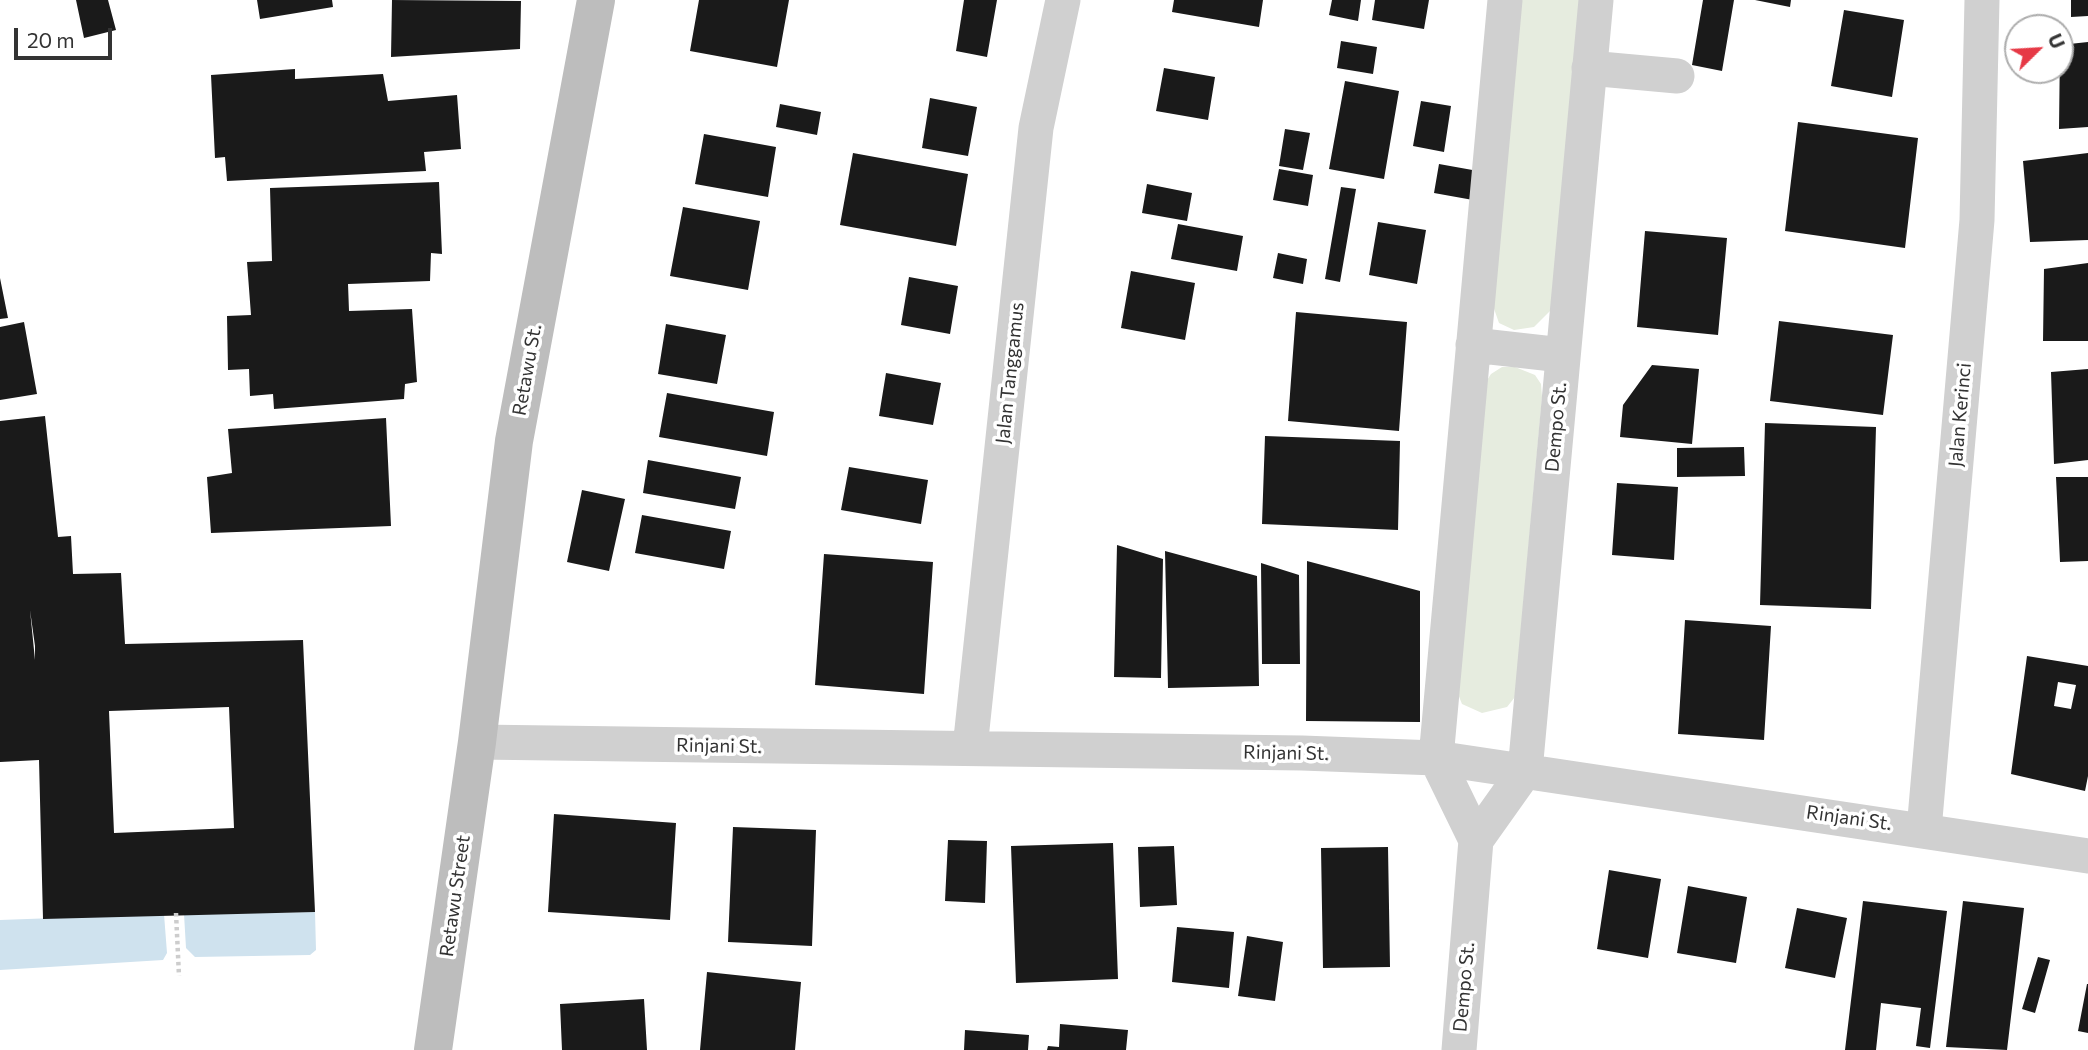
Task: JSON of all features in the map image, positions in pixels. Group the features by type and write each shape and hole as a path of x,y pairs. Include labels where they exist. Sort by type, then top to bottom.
{"main road":[{"name":"Retawu St.","path":"477,742 514,441 596,0"},
{"name":"Retawu Street","path":"433,1050 477,742"}],"street":[{"name":"Jalan Tanggamus","path":"970,748 1036,128 1063,0"},
{"path":"1505,0 1436,758 1476,839 1525,771"},
{"name":"Dempo St.","path":"1525,771 1596,0"},
{"name":"Jalan Kerinci","path":"1924,830 1976,220 1982,0"},
{"path":"1589,68 1677,76"},
{"path":"1473,345 1562,355"},
{"name":"Rinjani St.","path":"477,742 1302,752 1436,758 2088,856"},
{"name":"Dempo St.","path":"1458,1050 1476,839"}],"path":[{"path":"176,914 179,976"}],"shaded area":[{"path":"1519,0 1581,0 1551,310 1534,327 1514,330 1499,323 1491,300"},
{"path":"1502,367 1515,367 1535,375 1541,384 1542,397 1515,697 1507,707 1482,713 1462,704 1458,694 1482,388 1491,374"}],"water":[{"path":"315,912 316,950 310,955 195,957 186,948 184,914"},
{"path":"164,914 167,953 163,960 0,970 0,920"}],"building":[{"path":"76,0 108,0 116,30 84,38"},
{"path":"257,0 332,0 333,7 260,19"},
{"path":"392,0 521,1 520,49 391,57"},
{"path":"699,0 789,0 777,67 690,51"},
{"path":"964,0 997,0 987,57 956,51"},
{"path":"1174,0 1263,0 1259,27 1172,12"},
{"path":"1332,0 1361,0 1358,21 1329,15"},
{"path":"1375,0 1429,0 1424,29 1372,20"},
{"path":"1703,0 1734,0 1722,71 1692,65"},
{"path":"1755,0 1791,0 1790,7"},
{"path":"2071,0 2088,0 2088,16 2074,17 2071,14"},
{"path":"1844,10 1904,20 1892,97 1831,86"},
{"path":"1341,41 1377,47 1373,74 1337,68"},
{"path":"2088,42 2088,127 2059,129 2060,84 2074,84 2074,44"},
{"path":"1164,68 1215,77 1208,120 1156,111"},
{"path":"295,69 295,79 383,74 388,101 457,95 461,149 424,152 426,171 227,181 225,157 215,158 211,75"},
{"path":"1345,81 1399,91 1384,179 1329,169"},
{"path":"930,98 977,107 968,156 922,148"},
{"path":"1421,101 1451,106 1444,152 1413,146"},
{"path":"780,104 821,112 817,135 776,127"},
{"path":"1798,122 1918,138 1905,248 1785,231"},
{"path":"1285,129 1310,133 1303,170 1279,166"},
{"path":"704,134 776,147 768,197 695,184"},
{"path":"853,153 968,174 956,246 840,225"},
{"path":"2088,153 2088,240 2030,242 2023,161"},
{"path":"1439,164 1478,171 1473,200 1434,193"},
{"path":"1279,169 1313,175 1308,206 1273,200"},
{"path":"439,182 442,254 431,253 430,281 348,284 349,311 412,309 417,382 405,384 404,399 274,409 273,394 250,396 249,369 228,370 227,316 251,315 247,262 272,261 270,188"},
{"path":"1147,184 1192,193 1187,221 1142,213"},
{"path":"1341,187 1356,189 1340,282 1325,279"},
{"path":"683,207 760,221 748,290 670,276"},
{"path":"1378,222 1426,230 1417,284 1369,275"},
{"path":"1178,224 1243,236 1237,271 1171,259"},
{"path":"1645,231 1727,238 1718,335 1637,327"},
{"path":"1278,253 1307,259 1303,284 1273,278"},
{"path":"2088,263 2088,341 2043,341 2044,269"},
{"path":"1131,271 1195,283 1185,340 1121,328"},
{"path":"909,277 958,286 950,334 901,325"},
{"path":"0,278 8,318 0,319"},
{"path":"1296,312 1407,322 1399,431 1288,421"},
{"path":"1779,321 1893,335 1883,415 1770,401"},
{"path":"24,322 37,394 0,400 0,327"},
{"path":"666,324 726,335 717,384 658,374"},
{"path":"1652,365 1699,369 1692,444 1620,437 1623,405"},
{"path":"2088,369 2088,460 2054,464 2051,372"},
{"path":"886,373 941,383 933,425 879,416"},
{"path":"667,393 774,412 767,456 659,437"},
{"path":"45,416 58,537 71,536 73,574 121,573 125,644 303,640 315,912 43,919 39,760 0,762 0,421","holes":["30,610 35,646 35,660","229,707 234,828 114,833 109,711"]},
{"path":"386,418 391,526 211,533 207,477 232,473 228,429"},
{"path":"1765,423 1876,427 1871,609 1760,605"},
{"path":"1265,436 1400,441 1398,530 1262,524"},
{"path":"1744,447 1745,476 1677,477 1677,448"},
{"path":"648,460 741,477 735,509 643,493"},
{"path":"849,467 928,480 921,524 841,510"},
{"path":"2056,477 2088,477 2088,561 2060,562"},
{"path":"1617,483 1678,487 1674,560 1612,555"},
{"path":"582,490 625,499 609,571 567,562"},
{"path":"642,515 731,531 724,569 635,553"},
{"path":"1117,545 1163,559 1161,678 1114,677"},
{"path":"1165,551 1257,576 1259,686 1168,688"},
{"path":"824,554 933,562 924,694 815,685"},
{"path":"1307,561 1420,591 1420,722 1306,721"},
{"path":"1261,563 1299,575 1300,664 1262,664"},
{"path":"1685,620 1771,626 1764,740 1678,734"},
{"path":"2027,656 2088,666 2088,776 2085,791 2011,774","holes":["2058,682 2076,685 2071,709 2054,706"]},
{"path":"554,814 676,823 670,920 548,912"},
{"path":"733,827 816,830 812,946 728,942"},
{"path":"948,840 987,841 985,903 945,901"},
{"path":"1113,843 1118,979 1016,983 1011,846"},
{"path":"1174,846 1177,905 1140,907 1138,847"},
{"path":"1388,847 1390,967 1323,968 1321,848"},
{"path":"1609,870 1661,879 1648,958 1597,949"},
{"path":"1688,886 1747,897 1736,963 1677,953"},
{"path":"1863,901 1947,911 1930,1048 1916,1046 1921,1008 1881,1003 1876,1050 1845,1050"},
{"path":"1963,901 2024,908 2007,1050 1946,1047"},
{"path":"1797,908 1847,918 1835,978 1785,968"},
{"path":"1177,927 1234,932 1229,988 1172,982"},
{"path":"1247,936 1283,942 1275,1001 1238,996"},
{"path":"2038,957 2050,960 2035,1013 2022,1009"},
{"path":"707,972 801,982 795,1050 700,1050"},
{"path":"2088,984 2088,1033 2078,1031"},
{"path":"644,999 647,1050 562,1050 560,1004"},
{"path":"1060,1024 1128,1030 1126,1050 1047,1050 1048,1046 1059,1047"},
{"path":"965,1030 1029,1035 1028,1050 964,1050"}]}
